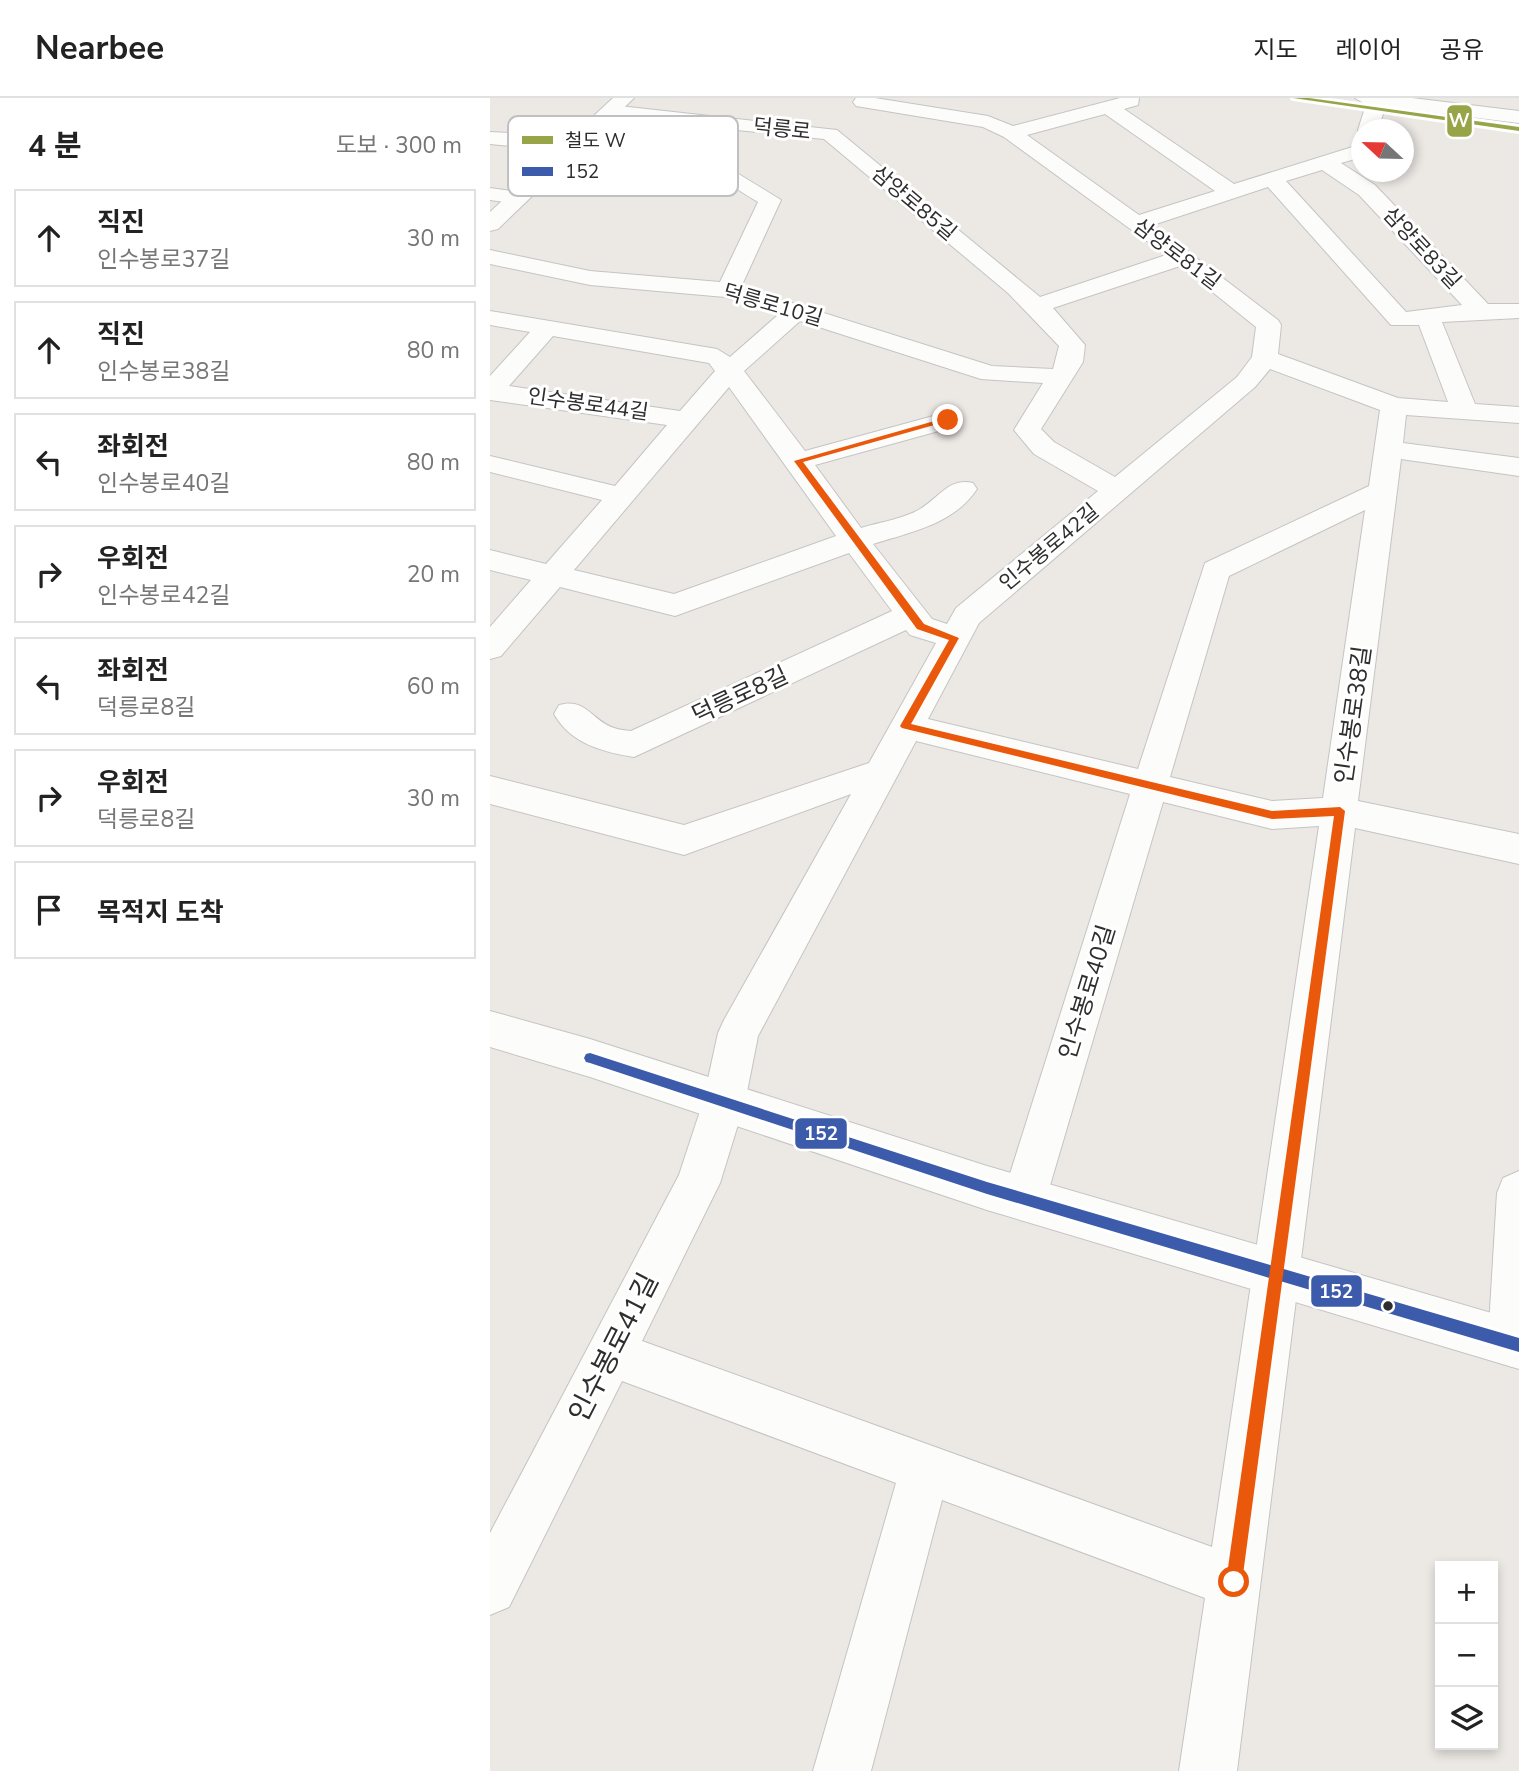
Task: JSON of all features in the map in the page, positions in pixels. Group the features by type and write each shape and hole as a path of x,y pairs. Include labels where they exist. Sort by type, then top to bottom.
{"street":[{"path":"1011,133 1142,98"},
{"path":"1370,119 1374,99 1519,117"},
{"path":"830,134 865,100"},
{"name":"삼양로81길","path":"865,100 988,122 1011,133 1183,257 1269,325 1265,358"},
{"name":"덕릉로","path":"617,104 687,116"},
{"path":"738,120 750,107"},
{"path":"1108,107 1231,192"},
{"name":"덕릉로","path":"738,124 830,134"},
{"name":"삼양로85길","path":"830,134 1036,306 1072,345 1070,362 1027,430 1044,448 1116,490"},
{"path":"490,138 508,141"},
{"path":"1136,223 1351,154"},
{"name":"삼양로83길","path":"1325,162 1367,190 1482,312"},
{"path":"1272,179 1400,320 1519,311"},
{"path":"728,289 770,200 738,183"},
{"path":"490,194 518,198"},
{"name":"덕릉로","path":"490,224 518,198"},
{"name":"덕릉로10길","path":"490,257 590,278 728,289 990,374 1050,376"},
{"path":"1036,306 1183,257"},
{"name":"인수봉로44길","path":"490,648 729,370 797,312"},
{"path":"1429,317 1465,411"},
{"path":"490,318 717,357 755,400 854,540 920,627 955,638"},
{"path":"491,391 547,328"},
{"path":"1265,358 1394,406 1519,415"},
{"name":"인수봉로42길","path":"724,1102 738,1033 967,616 1246,382 1265,358"},
{"name":"인수봉로44길","path":"491,391 686,420"},
{"name":"인수봉로38길","path":"1208,1771 1278,1274 1394,406"},
{"path":"798,461 948,420"},
{"path":"1388,449 1519,467"},
{"path":"490,464 621,496"},
{"path":"490,559 675,606 854,540 930,516 963,489"},
{"name":"인수봉로40길","path":"1024,1199 1216,570 1382,491"},
{"name":"덕릉로8길","path":"571,714 603,739 634,744 911,615"},
{"path":"905,726 1272,815 1340,811 1519,849"},
{"path":"490,790 684,840 852,780 879,774"},
{"path":"490,1029 1024,1199 1516,1344 1519,1193"},
{"name":"인수봉로41길","path":"490,1588 698,1183 724,1102"},
{"path":"610,1353 1234,1582"},
{"path":"842,1771 925,1469"}],"rail line":[{"name":"W","path":"1296,98 1519,129"}],"transit line":[{"name":"152","path":"590,1058 987,1188 1519,1345"}],"route":[{"path":"948,420 798,461 920,627 955,638 905,726 1272,815 1340,811 1234,1582"}]}
